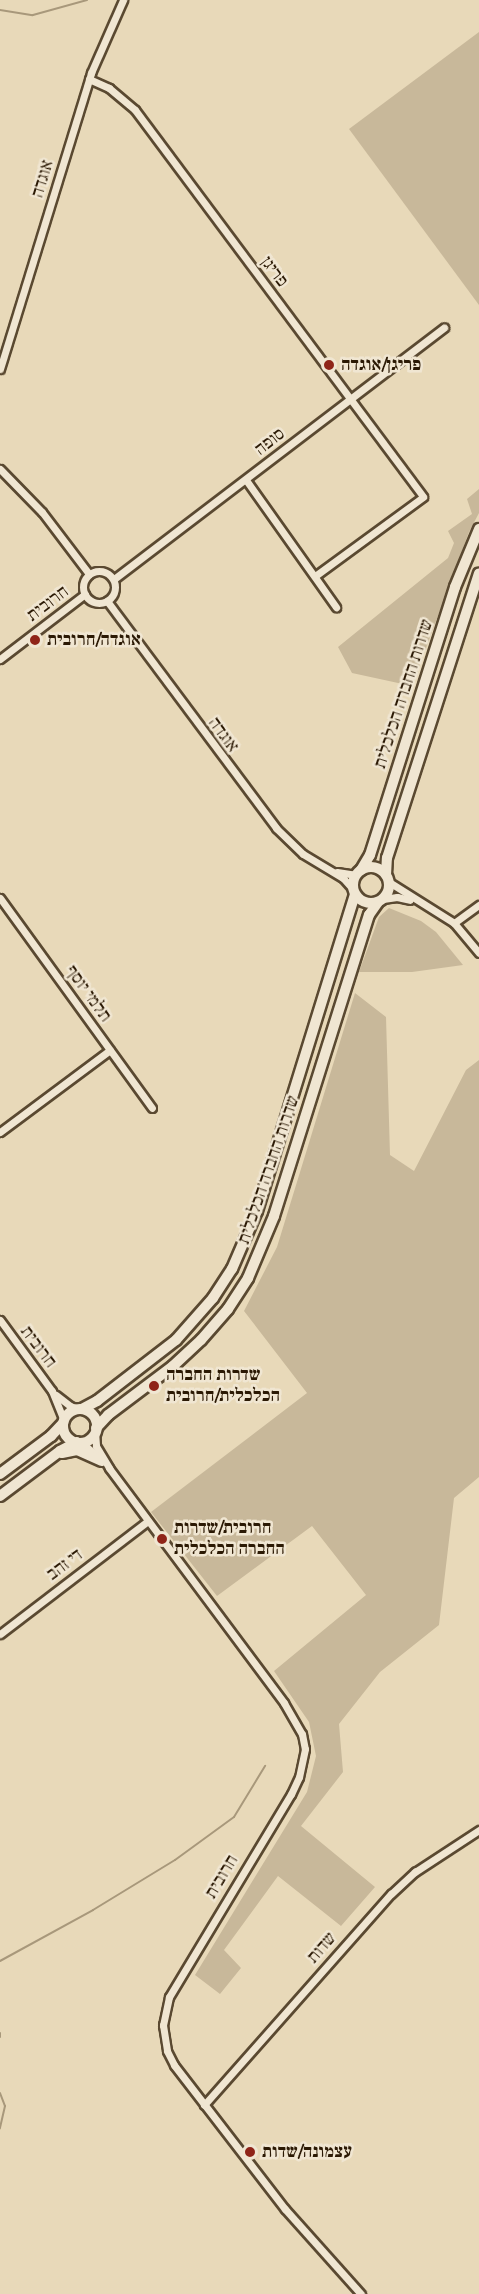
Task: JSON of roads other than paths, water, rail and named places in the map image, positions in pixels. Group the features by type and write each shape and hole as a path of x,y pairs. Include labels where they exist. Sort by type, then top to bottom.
{"main road":[{"name":"שדרות החברה הכלכלית","path":"358,872 370,855 455,587 479,529"},
{"name":"שדרות החברה הכלכלית","path":"387,879 387,858 479,574"},
{"path":"372,867 387,879 381,900 363,902 354,892 358,872 372,867"},
{"name":"שדרות החברה הכלכלית","path":"81,1409 97,1401 176,1340 213,1298 232,1269 257,1211 354,892"},
{"name":"שדרות החברה הכלכלית","path":"96,1430 108,1415 195,1347 228,1309 248,1278 274,1216 369,915 381,900"},
{"path":"0,1473 51,1436 70,1412 81,1409 95,1418 96,1430 90,1439 79,1442 51,1458 0,1496"},
{"path":"64,1421 65,1433 79,1442"},
{"path":"51,1458 77,1450 106,1465"}],"street":[{"name":"אוגדה","path":"0,369 89,79 104,39 123,0"},
{"name":"פריגן","path":"89,79 109,88 135,110 423,496 315,576"},
{"name":"סופה","path":"114,579 444,328"},
{"path":"0,469 42,512 89,574"},
{"path":"246,480 336,607"},
{"path":"102,571 114,579 114,594 107,601 93,601 85,594 84,584 89,574 102,571"},
{"name":"חרובית","path":"0,659 85,594"},
{"name":"אוגדה","path":"107,601 276,828 303,854 331,870 354,892"},
{"name":"אוגדה","path":"331,870 358,872"},
{"path":"387,879 454,923 479,953"},
{"path":"381,900 398,897 424,905"},
{"name":"תלמי יוסף","path":"0,898 152,1108"},
{"path":"454,923 479,905"},
{"path":"0,1132 110,1050"},
{"name":"חרובית","path":"0,1320 52,1391 70,1406 81,1409"},
{"name":"חרובית","path":"52,1391 64,1421"},
{"name":"חרובית","path":"96,1430 96,1446 106,1465 284,1703 302,1734 304,1749 299,1778 291,1794 169,1997 163,2025 167,2051 174,2065 285,2209 361,2294"},
{"name":"חרובית","path":"79,1442 106,1465"},
{"name":"די זהב","path":"0,1634 148,1521"},
{"name":"שדות","path":"204,2105 391,1894 415,1872 479,1830"}],"waterway":[{"path":"0,10 33,15 87,0"},
{"path":"0,1961 93,1910 175,1860 234,1817 265,1766"},
{"path":"0,2093 5,2106 0,2128"}],"place":[{"name":"פריגן/אוגדה","path":"329,365"},
{"name":"אוגדה/חרובית","path":"35,640"},
{"name":"שדרות החברה הכלכלית/חרובית","path":"154,1386"},
{"name":"חרובית/שדרות החברה הכלכלית","path":"162,1539"},
{"name":"עצמונה/שדות","path":"250,2152"}]}
